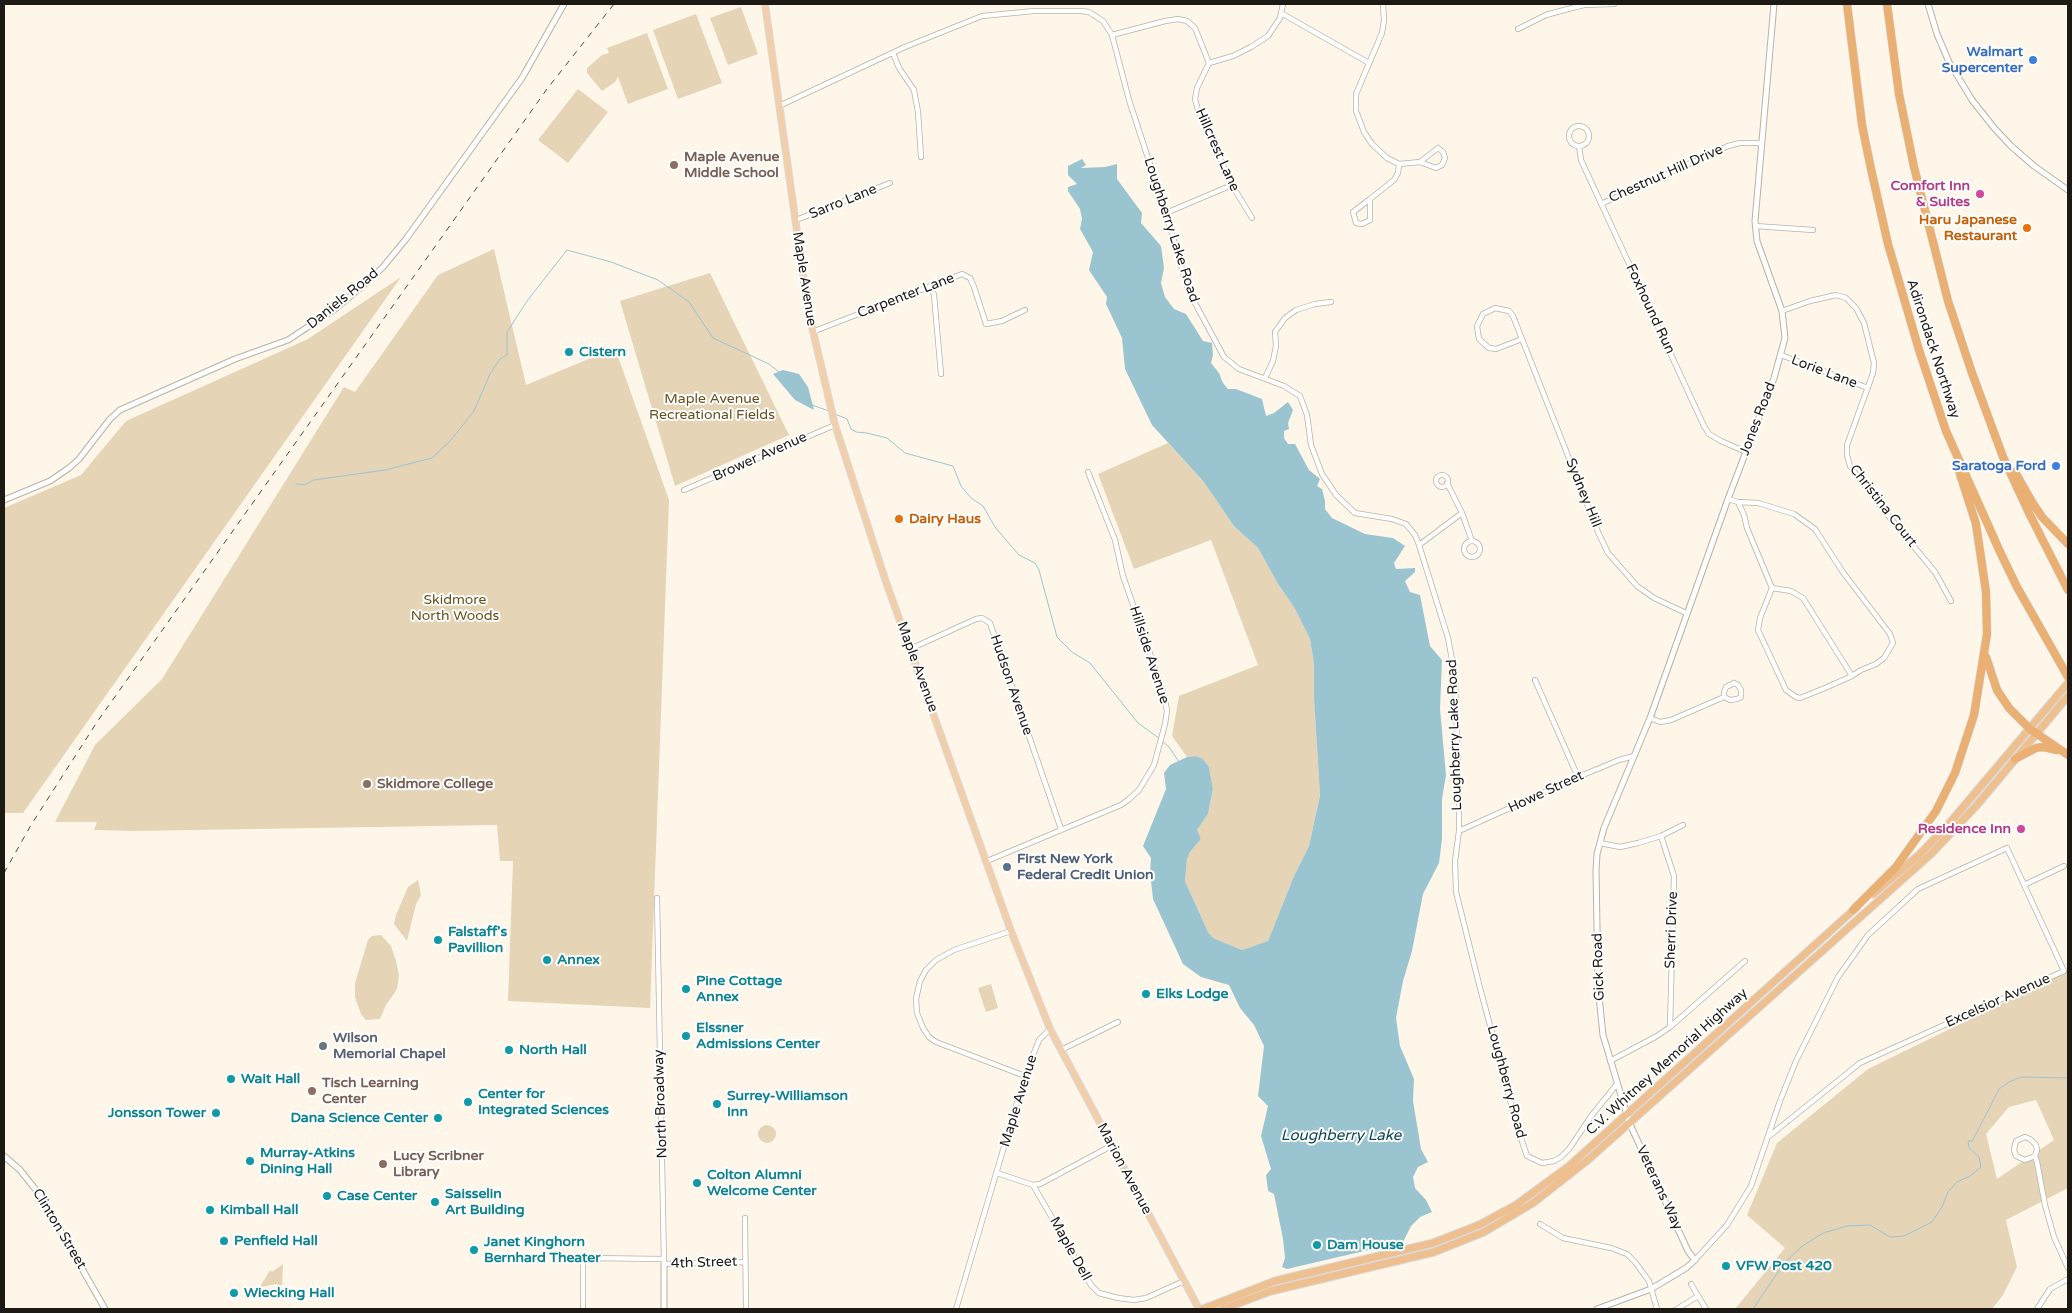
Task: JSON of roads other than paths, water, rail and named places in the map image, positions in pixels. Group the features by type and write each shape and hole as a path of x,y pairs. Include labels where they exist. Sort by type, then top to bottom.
{"highway":[{"name":"Adirondack Northway","path":"1847,4 1862,125 1882,220 1911,326 1946,431 2005,562 2068,677"},
{"name":"Adirondack Northway","path":"1887,4 1899,94 1931,241 1948,301 1992,428 2016,486 2068,590"},
{"path":"1992,428 2032,502 2051,528 2068,544"},
{"path":"1853,910 1907,853 1928,824 1960,760 1971,727 1985,652 1987,606 1981,548 1973,515 1946,431"},
{"path":"1985,652 1990,671 2002,700 2033,731 2067,754"},
{"name":"C.V. Whitney Memorial Highway","path":"1223,1309 1271,1291 1426,1254 1479,1234 1518,1213 1550,1190 1589,1159 1931,854 1977,805 2015,759 2068,683"},
{"name":"C.V. Whitney Memorial Highway","path":"1201,1309 1275,1281 1416,1248 1479,1224 1516,1205 1546,1184 1627,1114 1853,910 1918,856 2033,731 2066,698"},
{"path":"2015,759 2040,747 2067,754"}],"main road":[{"name":"Maple Avenue","path":"765,4 812,332 835,425 910,649 1011,931 1050,1029"},
{"name":"Marion Avenue","path":"1050,1029 1184,1282 1201,1309"}],"street":[{"name":"Daniels Road","path":"4,500 50,481 69,468 79,459 110,419 126,407 235,359 288,340 335,309 362,287 383,267 406,239 510,95 532,62 564,4"},
{"path":"1112,35 1165,21 1187,21 1195,28 1209,63 1233,56 1261,41 1276,26 1283,4"},
{"path":"1383,4 1384,20 1382,33 1356,94 1357,117 1372,144 1387,158 1399,164 1420,162 1436,168 1442,165 1445,160 1443,152 1438,148 1434,149 1420,162"},
{"path":"1518,29 1546,15 1564,10 1584,5 1614,4"},
{"name":"Jones Road","path":"1608,817 1650,718 1686,613 1781,355 1785,338 1782,311 1757,241 1755,226 1774,4"},
{"path":"1928,4 1946,56 1972,100 1995,129 2018,152 2068,190"},
{"name":"Loughberry Lake Road","path":"779,106 893,53 971,19 990,14 1090,12 1103,21 1112,35 1129,100 1166,213 1188,290 1224,357 1239,369 1284,386 1300,396 1307,415 1311,446 1322,474 1336,495 1355,513 1392,519 1406,524 1419,545 1446,630 1453,661 1457,720 1459,830 1455,862 1456,882"},
{"path":"1281,12 1369,63"},
{"path":"893,53 899,68 914,90 918,112 921,157"},
{"name":"Hillcrest Lane","path":"1209,63 1199,80 1195,99 1198,110 1232,185 1252,218"},
{"name":"Foxhound Run","path":"1580,125 1586,128 1589,135 1587,141 1579,146 1572,144 1568,135 1571,129 1580,125"},
{"name":"Chestnut Hill Drive","path":"1601,204 1728,146 1740,143 1762,142"},
{"name":"Foxhound Run","path":"1579,146 1581,160 1704,426 1709,434 1746,452"},
{"path":"1370,199 1370,220 1362,224 1356,223 1353,212 1394,180 1398,173 1399,164"},
{"name":"Sarro Lane","path":"796,220 890,183"},
{"path":"1166,213 1232,185"},
{"path":"1755,226 1813,230"},
{"name":"Carpenter Lane","path":"812,332 962,274 967,275 974,287 986,324 1002,321 1025,310"},
{"path":"931,286 941,374"},
{"name":"Christina Court","path":"1782,311 1823,297 1836,295 1846,298 1856,308 1864,323 1873,353 1873,374 1848,445 1847,455 1850,466 1935,572 1951,601"},
{"path":"1264,378 1273,361 1276,346 1275,332 1285,318 1296,310 1315,304 1331,302"},
{"name":"Sydney Hill","path":"1522,339 1502,348 1489,348 1479,339 1477,332 1479,319 1489,310 1496,308 1509,311 1517,323 1598,532 1608,553 1637,586 1654,598 1686,613"},
{"name":"Lorie Lane","path":"1781,355 1868,388"},
{"name":"Brower Avenue","path":"684,490 835,425"},
{"name":"Hillside Avenue","path":"987,861 1121,805 1134,795 1146,780 1154,765 1162,737 1167,712 1164,694 1123,576 1115,540 1088,472"},
{"path":"1448,483 1472,541"},
{"path":"1728,499 1738,502 1758,502 1794,514 1806,520 1821,535 1842,571 1890,634 1893,643 1884,658 1852,676 1804,697 1796,697 1786,690 1758,630 1760,618 1772,588 1738,502"},
{"path":"1419,545 1462,513"},
{"path":"1772,588 1791,591 1803,598 1852,676"},
{"name":"Hudson Avenue","path":"910,649 976,619 982,618 990,623 1061,829"},
{"path":"1535,680 1578,777"},
{"path":"1650,718 1660,722 1671,720 1724,697"},
{"name":"Howe Street","path":"1459,830 1578,777 1619,760 1634,756"},
{"name":"Gick Road","path":"1608,817 1600,842 1596,870 1598,987 1601,1023 1610,1061 1627,1114"},
{"path":"1600,842 1620,847 1638,844 1684,825"},
{"name":"Sherri Drive","path":"1661,836 1674,876 1670,1027"},
{"name":"Excelsior Avenue","path":"1597,1309 1651,1289 1686,1268 1715,1240 1739,1208 1751,1186 1768,1137 1796,1061 1838,977 1868,935 1918,889 2007,848 2064,971 1860,1063 1768,1137"},
{"path":"2024,885 2064,866"},
{"name":"Loughberry Road","path":"1456,882 1460,909 1480,988 1517,1126 1527,1156 1542,1163 1554,1161 1561,1157 1617,1084"},
{"name":"North Broadway","path":"657,898 664,1309"},
{"path":"1011,931 954,950 936,960 920,981 916,999 917,1013 923,1028 929,1037 936,1042 1025,1076"},
{"path":"1610,1061 1670,1027 1745,961"},
{"path":"1061,1050 1118,1022"},
{"name":"Maple Avenue","path":"956,1309 1025,1076 1039,1040 1050,1029"},
{"name":"Veterans Way","path":"1627,1114 1688,1250 1695,1260"},
{"path":"2035,1156 2025,1160 2016,1156 2014,1150 2016,1141 2025,1137 2033,1141 2037,1150 2035,1156 2049,1222 2068,1268"},
{"path":"997,1173 1033,1185 1040,1184 1111,1146"},
{"name":"Clinton Street","path":"4,1156 20,1170 40,1195 105,1309"},
{"name":"Maple Dell","path":"1033,1185 1091,1285 1099,1293 1118,1298 1146,1298 1184,1282"},
{"path":"745,1218 746,1309"},
{"path":"1540,1224 1563,1238 1623,1252 1636,1262 1648,1281 1656,1309"},
{"name":"4th Street","path":"583,1309 583,1260 586,1258 664,1262 745,1262"},
{"path":"2037,1309 2050,1290 2068,1279"},
{"path":"1691,1284 1706,1309"},
{"path":"1677,1309 1698,1296"}],"water":[{"name":"Loughberry Lake","path":"1082,159 1086,165 1081,168 1105,167 1117,164 1117,179 1142,213 1141,223 1161,246 1164,268 1161,283 1165,297 1174,309 1186,314 1203,341 1212,343 1213,355 1211,363 1228,389 1236,389 1262,399 1266,416 1274,413 1288,402 1293,410 1288,423 1289,429 1284,431 1284,438 1288,444 1295,444 1309,470 1320,479 1317,486 1322,489 1325,509 1332,518 1365,534 1393,538 1405,546 1394,563 1396,569 1415,568 1415,572 1405,581 1410,592 1420,595 1430,646 1442,660 1440,709 1446,775 1442,799 1442,839 1439,863 1423,894 1396,1018 1400,1046 1414,1079 1413,1101 1421,1149 1428,1162 1418,1167 1413,1177 1415,1188 1426,1200 1432,1212 1420,1217 1411,1226 1403,1242 1287,1269 1282,1267 1285,1258 1283,1239 1274,1194 1268,1191 1266,1175 1271,1169 1261,1136 1268,1106 1258,1096 1264,1046 1254,1025 1240,1008 1229,985 1201,977 1183,964 1153,899 1150,872 1151,858 1143,846 1166,789 1164,773 1170,765 1187,757 1196,756 1203,759 1209,767 1213,789 1208,814 1197,830 1201,839 1190,852 1187,859 1185,881 1208,932 1213,938 1242,950 1268,941 1294,876 1309,846 1320,795 1314,699 1314,664 1310,639 1294,607 1278,584 1258,548 1234,526 1203,481 1152,425 1125,369 1122,338 1106,304 1107,297 1089,270 1093,252 1080,229 1082,219 1080,209 1068,191 1068,187 1077,184 1068,175 1068,166"},
{"path":"783,370 799,374 808,387 814,410 795,400 773,374"}],"waterway":[{"path":"296,484 304,485 314,480 385,470 432,458 451,440 474,411 490,374 500,359 507,355 507,332 527,301 567,250 611,262 658,280 689,302 713,338 769,364 779,372"},
{"path":"812,405 829,411"},
{"path":"835,414 847,419 851,429 856,432 887,438 905,453 953,466 961,486 971,498 983,506 995,527 1019,555 1035,563 1039,570 1057,637 1072,652 1090,663 1138,723 1160,739"},
{"path":"1163,742 1169,747 1179,762"},
{"path":"1753,1309 1784,1263 1801,1247 1823,1233 1847,1226 1870,1225 1890,1237 1904,1236 1932,1222 1942,1207 1948,1192 1957,1182 1970,1176 1981,1167 1979,1157 1969,1148 1968,1141 1972,1141 1999,1089 2021,1077 2068,1078"}],"railway":[{"path":"4,873 31,825 97,722 547,89 614,4"}],"place":[{"name":"Walmart Supercenter","path":"2033,60"},
{"name":"Maple Avenue Middle School","path":"674,165"},
{"name":"Comfort Inn & Suites","path":"1980,194"},
{"name":"Haru Japanese Restaurant","path":"2027,228"},
{"name":"Cistern","path":"569,352"},
{"name":"Saratoga Ford","path":"2056,466"},
{"name":"Dairy Haus","path":"899,519"},
{"name":"Skidmore College","path":"367,784"},
{"name":"Residence Inn","path":"2021,829"},
{"name":"First New York Federal Credit Union","path":"1007,867"},
{"name":"Falstaff's Pavillion","path":"438,940"},
{"name":"Annex","path":"547,960"},
{"name":"Pine Cottage Annex","path":"686,989"},
{"name":"Elks Lodge","path":"1146,994"},
{"name":"Elssner Admissions Center","path":"686,1036"},
{"name":"Wilson Memorial Chapel","path":"323,1046"},
{"name":"North Hall","path":"509,1050"},
{"name":"Wait Hall","path":"231,1079"},
{"name":"Tisch Learning Center","path":"312,1091"},
{"name":"Center for Integrated Sciences","path":"468,1102"},
{"name":"Surrey-Williamson Inn","path":"717,1104"},
{"name":"Jonsson Tower","path":"216,1113"},
{"name":"Dana Science Center","path":"438,1118"},
{"name":"Murray-Atkins Dining Hall","path":"250,1161"},
{"name":"Lucy Scribner Library","path":"383,1164"},
{"name":"Colton Alumni Welcome Center","path":"697,1183"},
{"name":"Case Center","path":"327,1196"},
{"name":"Saisselin Art Building","path":"435,1202"},
{"name":"Kimball Hall","path":"210,1210"},
{"name":"Penfield Hall","path":"224,1241"},
{"name":"Dam House","path":"1317,1245"},
{"name":"Janet Kinghorn Bernhard Theater","path":"474,1250"},
{"name":"VFW Post 420","path":"1726,1266"},
{"name":"Wiecking Hall","path":"234,1293"}],"park label":[{"name":"Maple Avenue Recreational Fields","path":"712,408"},
{"name":"Skidmore North Woods","path":"455,608"}]}
